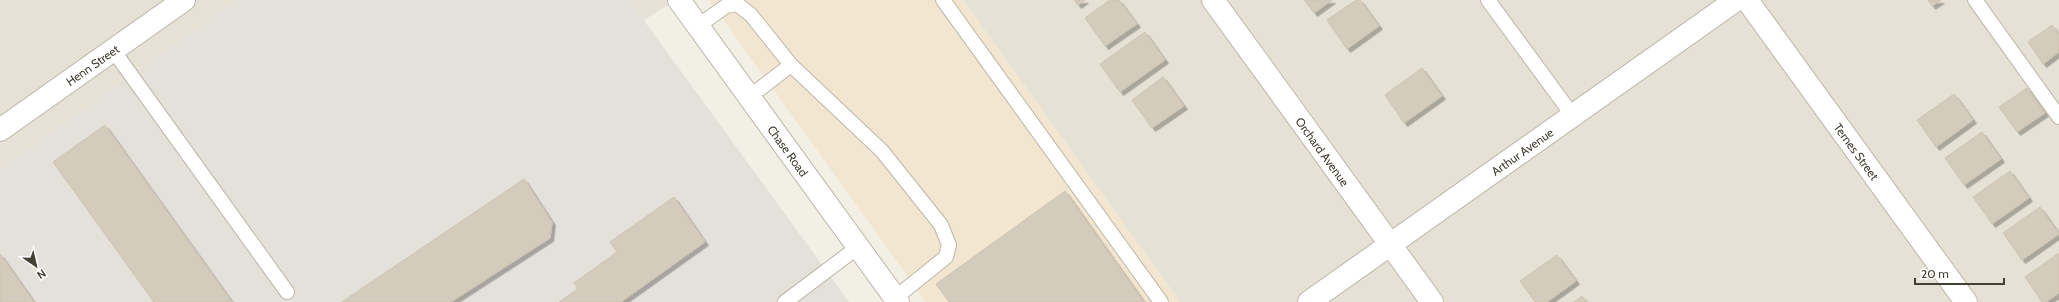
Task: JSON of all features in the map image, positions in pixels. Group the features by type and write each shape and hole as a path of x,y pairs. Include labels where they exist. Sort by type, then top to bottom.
{"street":[{"name":"Henn Street","path":"0,130 184,0"},
{"name":"Chase Road","path":"679,0 896,300"},
{"name":"Orchard Avenue","path":"1213,0 1432,302"},
{"name":"Arthur Avenue","path":"1308,302 1736,0"},
{"name":"Ternes Street","path":"1747,0 1966,302"}],"lane":[{"path":"942,0 1161,302"},
{"path":"1488,0 1573,116"},
{"path":"1975,0 2059,117"},
{"path":"698,26 726,6 737,4 751,15 791,65 882,151 941,225 949,245 946,257 896,300"},
{"path":"113,50 287,292"},
{"path":"749,97 791,65"},
{"path":"785,302 858,247"}],"shaded area":[{"path":"0,0 236,0 0,169"},
{"path":"236,0 629,0 849,302 0,302 0,169"},
{"path":"629,0 676,0 644,20"},
{"path":"709,0 963,0 1180,302 926,302"},
{"path":"963,0 2059,0 2059,302 1180,302"}],"building":[{"path":"1074,0 1085,0 1078,5"},
{"path":"1110,0 1119,0 1137,24 1105,46 1085,18"},
{"path":"1304,0 1332,0 1314,13"},
{"path":"1356,0 1360,0 1379,26 1347,49 1327,20"},
{"path":"1928,0 1941,0 1932,6"},
{"path":"2052,25 2059,34 2059,52 2043,64 2028,42"},
{"path":"1145,32 1165,60 1120,92 1100,64"},
{"path":"1422,68 1442,96 1404,123 1385,95"},
{"path":"1163,77 1184,106 1152,128 1132,100"},
{"path":"2027,88 2045,113 2017,132 1999,107"},
{"path":"1954,94 1973,120 1936,147 1917,120"},
{"path":"105,125 232,302 154,302 53,162"},
{"path":"1982,132 2001,159 1964,185 1945,158"},
{"path":"2010,171 2029,198 1992,224 1973,197"},
{"path":"524,179 552,222 550,238 451,302 342,302"},
{"path":"1065,191 1144,302 949,302 936,284"},
{"path":"674,197 705,242 621,302 559,302 578,289 574,283 617,252 610,242"},
{"path":"2040,207 2059,234 2022,260 2003,233"},
{"path":"2059,253 2059,293 2046,302 2042,302 2025,277"},
{"path":"0,254 34,302 0,302"},
{"path":"1557,255 1576,281 1547,302 1535,302 1520,281"},
{"path":"1582,296 1587,302 1574,302"}]}
